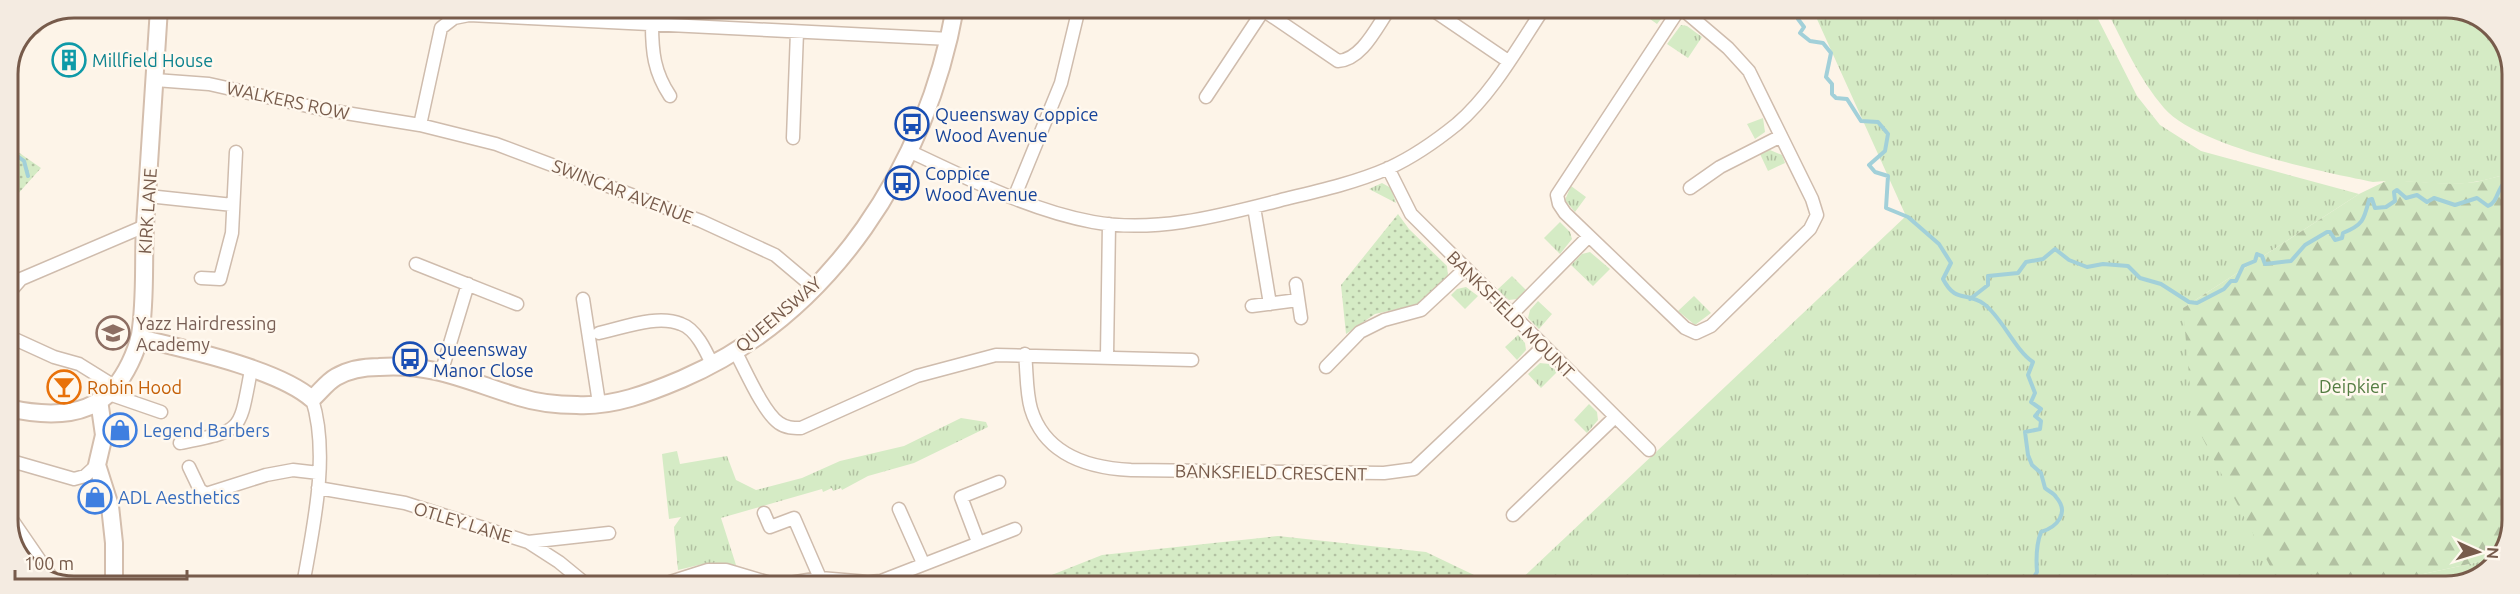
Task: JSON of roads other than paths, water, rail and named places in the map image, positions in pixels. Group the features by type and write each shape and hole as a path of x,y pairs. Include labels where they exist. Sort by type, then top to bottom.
{"street":[{"name":"KIRK LANE","path":"108,394 129,365 139,338 143,312 145,226 158,18"},
{"path":"420,125 441,28 454,18"},
{"path":"530,18 950,39"},
{"name":"QUEENSWAY","path":"312,399 335,378 354,370 410,365 442,370 521,398 560,404 599,403 652,391 735,351 777,320 813,288 864,230 888,194 911,153 927,116 950,39 953,18"},
{"path":"1014,198 1061,83 1077,18"},
{"path":"1206,97 1256,18"},
{"path":"1275,18 1338,61 1346,60 1357,54 1383,18"},
{"path":"1445,18 1509,61"},
{"path":"911,153 1014,198 1072,217 1109,224 1166,224 1254,207 1361,179 1389,168 1428,146 1457,124 1509,61 1537,18"},
{"path":"1673,18 1558,190 1558,200 1561,208 1684,328 1696,333 1705,330 1815,222 1817,215 1812,199 1749,71 1728,48 1692,18"},
{"path":"652,24 652,55 660,80 670,96"},
{"path":"793,138 797,32"},
{"name":"WALKERS ROW","path":"155,80 209,84 321,109 420,125"},
{"name":"SWINCAR AVENUE","path":"420,125 496,144 701,221 775,255 813,288"},
{"path":"1690,188 1720,167 1782,136"},
{"path":"201,278 220,279 232,233 236,152"},
{"name":"BANKSFIELD MOUNT","path":"1389,168 1411,214 1649,450"},
{"path":"148,196 233,205"},
{"path":"1254,207 1270,304"},
{"path":"1107,356 1109,224"},
{"path":"18,282 21,279 145,226"},
{"path":"1511,315 1589,236"},
{"path":"416,264 517,304"},
{"path":"1326,367 1360,332 1384,320 1421,310 1465,269"},
{"path":"442,370 468,284"},
{"path":"1296,284 1301,318"},
{"path":"583,299 599,403"},
{"path":"1252,306 1298,300"},
{"path":"599,333 657,321 682,324 697,337 712,364"},
{"path":"139,338 199,352 251,370 299,387 312,399 317,413 319,473 304,576"},
{"path":"18,341 54,357 79,364 108,394 161,412"},
{"name":"BANKSFIELD CRESCENT","path":"1025,354 1029,402 1034,417 1055,446 1089,466 1131,470 1384,473 1414,469 1544,346"},
{"path":"735,351 766,408 777,422 789,428 801,428 927,373 996,355 1107,356 1192,360"},
{"path":"180,443 220,435 237,427 243,414 251,370"},
{"path":"18,410 35,414 59,414 108,394"},
{"path":"108,394 104,435 97,465 110,506 114,543 114,576"},
{"path":"1513,515 1615,417"},
{"path":"18,463 74,479 85,476 97,465"},
{"path":"189,467 200,490 206,494 266,475 293,470 319,473"},
{"path":"978,542 961,497 999,482"},
{"name":"OTLEY LANE","path":"318,488 405,503 528,542 609,533"},
{"path":"899,509 923,563"},
{"path":"764,513 770,527 794,518 819,576"},
{"path":"891,576 1014,529"},
{"path":"19,530 45,569"},
{"path":"528,542 576,576"},
{"path":"689,576 708,570 726,570 745,576"}],"waterway":[{"path":"1798,18 1804,27 1800,33 1810,41 1823,43 1831,53 1826,77 1832,84 1832,94 1836,98 1847,99 1861,121 1878,122 1888,134 1885,151 1869,165 1875,172 1888,176 1886,208 1908,217 1939,244 1951,263 1943,279 1948,287 1952,292 1978,300 1990,309 2020,350 2033,362 2028,375 2035,393 2031,402 2041,409 2035,416 2041,421 2040,429 2025,432 2028,455 2032,465 2041,473 2045,488 2055,496 2062,509 2060,519 2052,527 2041,532 2035,576"},
{"path":"18,156 24,161 28,176"},
{"path":"1970,299 1988,285 1988,276 2018,273 2026,262 2043,259 2055,249 2069,260 2087,267 2103,264 2128,266 2140,278 2161,284 2189,302 2197,303 2224,289 2231,281 2236,281 2243,266 2255,261 2257,254 2262,256 2265,264 2291,261 2305,245 2327,232 2330,232 2335,240 2342,238 2343,233 2362,221 2369,200 2372,199 2375,208 2386,207 2395,201 2394,192 2397,190 2406,198 2417,195 2427,202 2434,198 2455,205 2477,198 2488,206 2494,202 2502,186"}],"place":[{"name":"Millfield House","path":"69,60"},
{"name":"Queensway Coppice Wood Avenue","path":"912,124"},
{"name":"Coppice Wood Avenue","path":"902,183"},
{"name":"Yazz Hairdressing Academy","path":"113,333"},
{"name":"Queensway Manor Close","path":"410,359"},
{"name":"Robin Hood","path":"64,387"},
{"name":"Legend Barbers","path":"120,430"},
{"name":"ADL Aesthetics","path":"95,497"}],"park label":[{"name":"Deipkier","path":"2353,386"}]}
